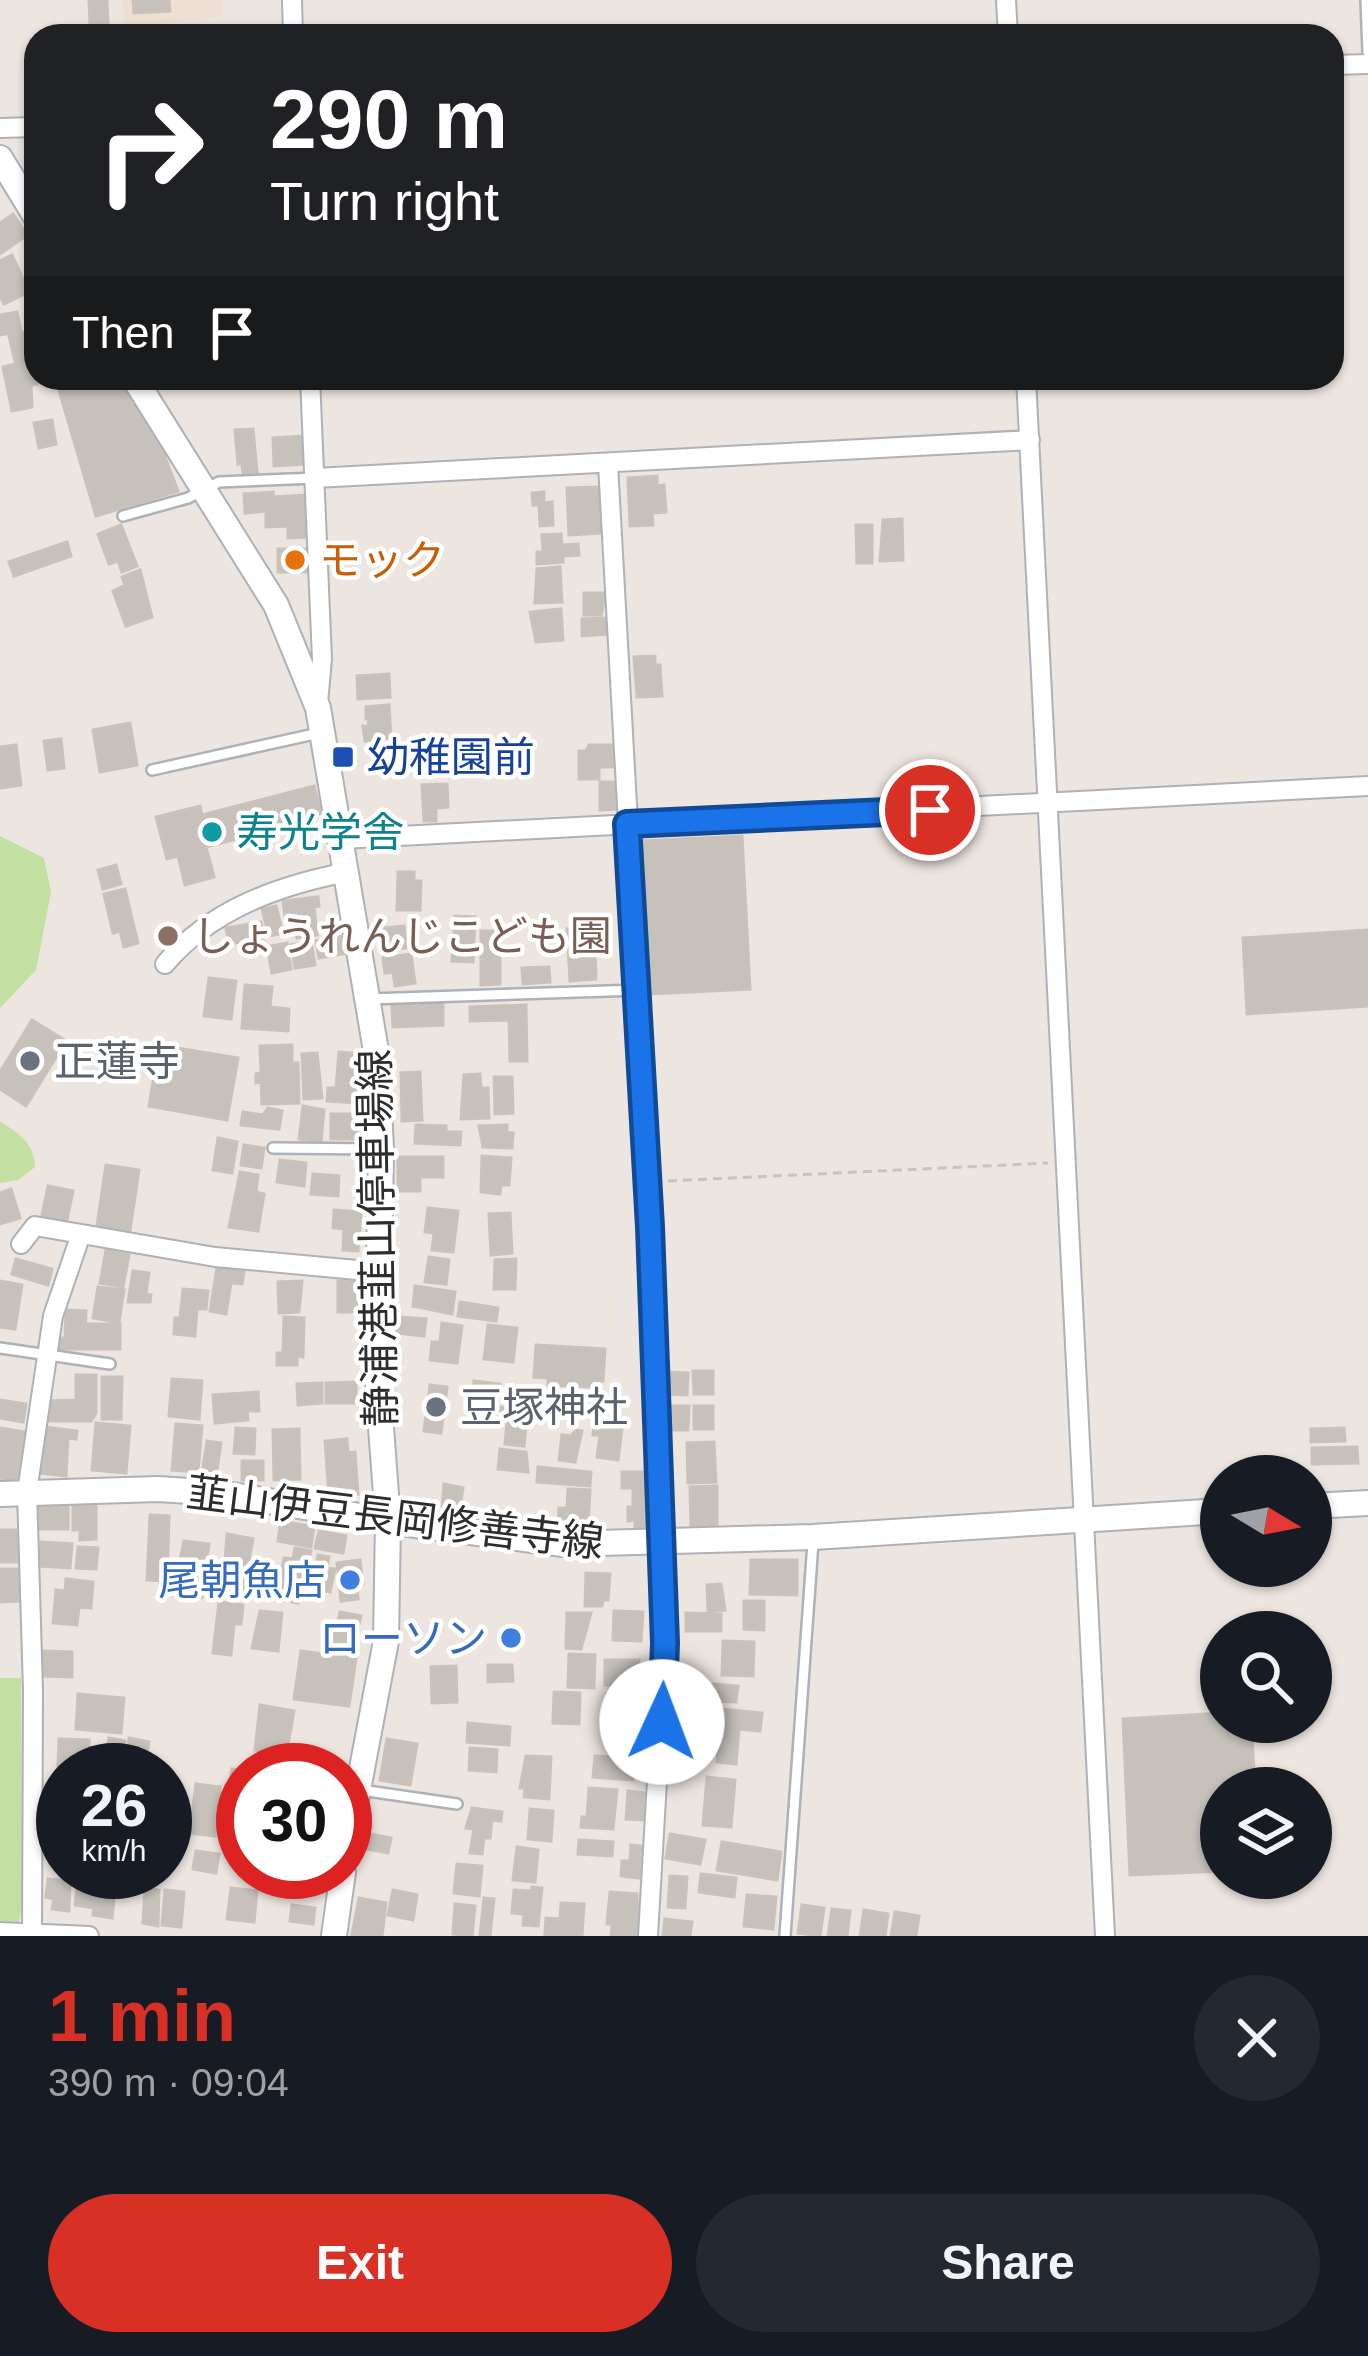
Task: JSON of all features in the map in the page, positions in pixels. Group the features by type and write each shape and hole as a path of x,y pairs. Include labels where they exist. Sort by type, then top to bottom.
{"main road":[{"path":"0,158 24,197"},
{"name":"静浦港韮山停車場線","path":"142,390 276,605 321,720 348,872 376,1052 381,1148 377,1374 388,1521 386,1641 367,1743"},
{"name":"韮山伊豆長岡修善寺線","path":"0,1494 200,1492 563,1544 813,1537 1200,1512"},
{"path":"1332,1505 1368,1503"},
{"path":"334,1936 339,1899"}],"street":[{"path":"311,390 321,720"},
{"path":"1027,390 1105,1936"},
{"path":"315,478 1030,440"},
{"path":"608,464 639,990 665,1643 648,1936"},
{"path":"342,838 1368,786"},
{"path":"165,964 184,941 253,899 348,872"},
{"path":"21,1244 34,1226 215,1257 379,1272"},
{"path":"32,1935 33,1690 27,1492 53,1316 80,1237"},
{"path":"0,1932 89,1936"}],"lane":[{"path":"1366,0 1368,52"},
{"path":"123,516 188,498 219,482 315,478"},
{"path":"152,770 321,720"},
{"path":"368,999 639,990"},
{"path":"273,1148 381,1148"},
{"path":"0,1348 110,1364"},
{"path":"785,1936 813,1537"},
{"path":"372,1791 457,1804"}],"path":[{"path":"648,1182 1068,1162"}],"shaded area":[{"path":"123,0 222,0 222,17 125,23"}],"green space":[{"path":"0,836 44,858 51,892 36,970 0,1008"},
{"path":"0,1121 28,1145 35,1167 18,1180 0,1183"},
{"path":"0,1678 21,1678 22,1904 18,1927 0,1925"}],"building":[{"path":"89,0 107,0 108,24 90,24"},
{"path":"133,0 169,0 170,11 134,13"},
{"path":"13,214 24,237 0,254 0,223"},
{"path":"12,255 24,281 24,294 4,304 0,295 0,261"},
{"path":"17,312 21,331 0,335 0,315"},
{"path":"24,333 24,359 15,361 9,336"},
{"path":"24,362 24,390 31,390 32,407 12,411 3,367"},
{"path":"59,390 125,390 163,452 178,491 96,516"},
{"path":"52,420 56,444 39,448 34,423"},
{"path":"253,429 257,472 243,473 235,430"},
{"path":"303,436 305,464 274,466 273,438"},
{"path":"657,476 657,486 664,485 666,512 652,513 653,525 630,526 628,478"},
{"path":"600,487 602,533 569,535 567,488"},
{"path":"273,492 273,497 306,495 308,537 288,538 288,526 266,527 266,511 245,513 244,494"},
{"path":"544,492 544,503 552,502 553,525 540,526 539,505 533,505 532,493"},
{"path":"902,519 903,560 880,561 883,520"},
{"path":"121,525 137,566 122,572 118,561 109,564 98,534"},
{"path":"856,525 872,525 872,563 857,563"},
{"path":"561,534 562,545 578,544 579,555 537,564 537,552 543,552 542,535"},
{"path":"67,542 71,556 14,576 9,562"},
{"path":"278,549 308,549 308,572 278,572"},
{"path":"560,567 562,602 535,603 537,569"},
{"path":"140,570 152,617 126,626 113,591 125,585 122,577"},
{"path":"584,593 606,593 601,615 584,615"},
{"path":"561,609 563,640 536,642 530,612"},
{"path":"607,618 608,634 582,636 582,619"},
{"path":"655,656 662,696 637,697 634,657"},
{"path":"389,674 390,697 358,699 357,676"},
{"path":"389,705 391,738 365,741 366,707"},
{"path":"130,723 137,765 100,772 93,730"},
{"path":"61,739 64,768 48,770 44,741"},
{"path":"16,745 21,785 1,788 0,747"},
{"path":"589,745 613,745 613,767 599,767 599,779 579,779 579,751 586,751"},
{"path":"600,782 617,782 617,809 600,810"},
{"path":"447,784 448,807 436,808 436,821 424,821 422,785"},
{"name":"寿光学舎","path":"314,786 322,817 206,847 214,877 185,885 178,856 167,859 156,817 200,806 202,815"},
{"path":"742,836 750,989 650,994 643,841"},
{"path":"116,865 121,884 103,889 98,870"},
{"path":"398,872 414,872 414,881 421,881 420,910 397,910"},
{"path":"125,889 138,943 124,947 120,931 113,933 104,894"},
{"path":"318,897 319,906 314,907 317,935 297,938 294,915 285,916 283,901"},
{"path":"276,906 283,933 269,936 262,909"},
{"path":"455,916 475,917 473,962 452,961"},
{"path":"261,922 263,938 229,944 226,928"},
{"path":"404,926 406,948 383,950 381,928"},
{"path":"594,927 596,979 570,981 567,929"},
{"path":"1368,930 1368,1006 1247,1014 1243,938"},
{"path":"481,931 500,931 500,984 481,985"},
{"path":"344,936 348,953 319,958 316,941"},
{"path":"311,941 315,965 295,968 291,945"},
{"path":"287,943 291,969 272,973 267,947"},
{"path":"411,954 415,983 395,986 393,972 385,973 383,958"},
{"path":"549,967 550,982 523,984 522,968"},
{"path":"209,978 236,981 231,1019 204,1016"},
{"path":"245,985 272,987 270,1007 289,1009 288,1031 242,1028"},
{"path":"443,1004 443,1025 393,1027 392,1006"},
{"path":"526,1005 527,1061 510,1061 509,1020 470,1021 470,1007"},
{"path":"32,1020 66,1041 26,1106 0,1089 0,1072"},
{"path":"159,1045 238,1058 227,1120 149,1106"},
{"path":"292,1045 292,1063 298,1063 299,1103 262,1104 261,1082 256,1083 256,1074 261,1073 260,1046"},
{"path":"339,1052 362,1054 358,1103 327,1101 328,1088 336,1088"},
{"path":"317,1053 322,1098 304,1099 302,1054"},
{"path":"420,1072 422,1120 402,1121 401,1073"},
{"path":"480,1074 481,1088 488,1088 489,1118 461,1119 464,1075"},
{"path":"494,1077 512,1077 513,1113 495,1114"},
{"path":"303,1106 324,1110 321,1142 299,1139"},
{"path":"268,1108 282,1111 279,1129 241,1125 243,1112 263,1115"},
{"path":"331,1114 359,1114 359,1139 331,1139"},
{"path":"416,1125 446,1126 446,1132 461,1132 460,1145 415,1143"},
{"path":"507,1125 507,1132 513,1133 512,1148 483,1147 479,1126"},
{"path":"218,1138 237,1142 232,1173 213,1170"},
{"path":"244,1145 264,1148 261,1168 241,1165"},
{"path":"482,1156 511,1158 509,1185 501,1185 500,1194 481,1192"},
{"path":"398,1157 443,1157 443,1177 420,1177 420,1191 398,1191"},
{"path":"280,1160 306,1163 304,1186 277,1182"},
{"path":"106,1165 139,1170 129,1237 96,1232"},
{"path":"240,1172 258,1175 256,1192 264,1194 258,1231 229,1227"},
{"path":"313,1174 339,1176 338,1196 311,1194"},
{"path":"48,1186 73,1191 67,1220 42,1215"},
{"path":"11,1189 20,1218 0,1224 0,1193"},
{"path":"428,1208 458,1211 453,1252 432,1250 434,1233 425,1232"},
{"path":"334,1210 361,1212 358,1251 343,1250 344,1229 333,1228"},
{"path":"510,1213 512,1253 491,1255 489,1214"},
{"path":"106,1250 129,1255 123,1287 100,1283"},
{"path":"429,1257 449,1260 446,1284 425,1282"},
{"path":"16,1259 52,1269 48,1285 12,1274"},
{"path":"516,1259 515,1289 494,1289 495,1260"},
{"path":"217,1268 244,1272 242,1284 231,1283 226,1314 210,1311"},
{"path":"133,1271 149,1273 146,1294 151,1295 150,1302 128,1302"},
{"path":"0,1281 22,1285 15,1329 0,1327"},
{"path":"302,1281 299,1312 279,1313 278,1282"},
{"path":"338,1281 363,1281 364,1312 338,1312"},
{"path":"415,1286 455,1292 452,1314 413,1306"},
{"path":"98,1287 124,1290 119,1322 93,1318"},
{"path":"183,1289 208,1291 206,1309 197,1309 195,1336 174,1334"},
{"path":"460,1302 498,1308 496,1321 458,1316"},
{"path":"66,1310 86,1311 85,1339 65,1338"},
{"path":"284,1317 304,1318 303,1357 297,1356 297,1365 277,1365 277,1353 283,1353"},
{"path":"399,1317 426,1319 424,1336 397,1333"},
{"path":"442,1323 462,1326 457,1363 430,1360 432,1342 440,1342"},
{"path":"87,1324 120,1324 120,1349 60,1349 60,1338 87,1341"},
{"path":"488,1325 517,1328 513,1362 484,1359"},
{"path":"536,1345 605,1349 603,1381 592,1380 591,1387 548,1385 548,1378 534,1377"},
{"path":"693,1371 713,1371 713,1394 694,1394"},
{"path":"668,1372 688,1373 687,1395 667,1394"},
{"path":"76,1375 96,1375 96,1413 91,1421 48,1421 49,1401 76,1400"},
{"path":"102,1377 122,1377 121,1419 102,1419"},
{"path":"172,1379 202,1381 199,1419 169,1416"},
{"path":"474,1381 500,1384 499,1400 472,1398"},
{"path":"356,1382 356,1403 326,1403 326,1383"},
{"path":"322,1383 322,1403 298,1405 297,1384"},
{"path":"430,1385 447,1387 441,1433 424,1431"},
{"path":"258,1392 259,1411 247,1411 248,1420 215,1423 213,1395"},
{"path":"0,1400 26,1404 23,1422 0,1418"},
{"path":"668,1406 689,1406 688,1430 668,1430"},
{"path":"694,1406 713,1406 713,1429 694,1429"},
{"path":"501,1407 528,1410 524,1446 505,1444 507,1422 500,1421"},
{"path":"595,1418 623,1421 618,1460 597,1457 600,1435 593,1435"},
{"path":"96,1423 130,1426 126,1473 92,1470"},
{"path":"176,1424 202,1426 198,1472 172,1470"},
{"path":"45,1427 77,1431 76,1439 68,1438 66,1476 39,1473"},
{"path":"0,1428 24,1432 16,1480 0,1478"},
{"path":"236,1428 255,1429 254,1454 234,1453"},
{"path":"1344,1428 1345,1441 1311,1442 1311,1429"},
{"path":"299,1429 300,1479 274,1480 273,1430"},
{"path":"582,1431 575,1462 559,1460 562,1435 571,1436"},
{"path":"347,1439 348,1453 355,1452 358,1494 329,1496 325,1441"},
{"path":"207,1441 221,1443 216,1476 202,1474"},
{"path":"714,1442 716,1482 688,1483 687,1443"},
{"path":"1357,1447 1358,1463 1332,1464 1332,1455 1312,1455 1312,1448"},
{"path":"500,1449 526,1452 528,1472 498,1469"},
{"path":"242,1461 263,1461 263,1480 242,1480"},
{"path":"538,1467 591,1472 590,1486 537,1482"},
{"path":"622,1472 649,1472 649,1529 635,1529 635,1520 628,1521 633,1488 622,1488"},
{"path":"444,1484 463,1488 459,1514 442,1511"},
{"path":"717,1486 717,1526 691,1526 690,1487"},
{"path":"568,1489 590,1490 588,1526 558,1525 559,1508 567,1508"},
{"path":"73,1505 96,1505 96,1539 80,1540 80,1530 73,1530"},
{"path":"39,1506 68,1506 68,1529 39,1529"},
{"path":"150,1515 169,1516 167,1581 147,1580"},
{"path":"281,1521 314,1527 311,1547 278,1541"},
{"path":"0,1530 16,1530 17,1562 0,1562"},
{"path":"319,1531 346,1536 343,1553 315,1548"},
{"path":"227,1534 253,1539 248,1566 225,1562"},
{"path":"184,1541 209,1544 202,1597 173,1593"},
{"path":"41,1542 72,1544 70,1568 40,1566"},
{"path":"78,1547 98,1548 96,1569 76,1568"},
{"path":"295,1548 311,1551 298,1603 277,1599 284,1558 293,1559"},
{"path":"318,1555 329,1557 327,1568 335,1569 330,1592 312,1588"},
{"path":"360,1560 363,1584 357,1585 358,1599 341,1601 337,1563"},
{"path":"751,1560 797,1560 797,1595 750,1594"},
{"path":"0,1569 18,1569 19,1601 0,1602"},
{"path":"224,1570 248,1573 245,1599 221,1597"},
{"path":"586,1573 610,1574 608,1600 602,1606 585,1606"},
{"path":"66,1579 93,1582 91,1608 79,1607 77,1625 53,1623 56,1590 65,1591"},
{"path":"721,1584 725,1610 708,1611 707,1585"},
{"path":"744,1601 764,1601 764,1630 744,1629"},
{"path":"219,1602 243,1605 241,1624 234,1624 231,1655 213,1653"},
{"path":"260,1611 282,1613 278,1651 252,1648"},
{"path":"614,1611 643,1612 641,1641 613,1640"},
{"path":"340,1612 361,1616 352,1651 328,1647 331,1626 337,1627"},
{"path":"567,1613 591,1613 581,1649 566,1648"},
{"path":"686,1613 721,1614 721,1631 686,1631"},
{"path":"723,1641 754,1642 753,1676 722,1675"},
{"path":"43,1651 72,1652 72,1677 43,1676"},
{"path":"301,1651 356,1658 349,1706 294,1699"},
{"path":"569,1654 595,1655 594,1688 568,1687"},
{"path":"605,1660 639,1660 638,1686 605,1685"},
{"path":"488,1665 512,1665 513,1681 488,1682"},
{"path":"456,1666 457,1702 432,1703 431,1667"},
{"path":"677,1679 699,1682 696,1699 675,1696"},
{"path":"713,1684 738,1686 736,1702 712,1701"},
{"path":"554,1692 580,1693 579,1724 553,1723"},
{"path":"78,1694 124,1698 121,1733 76,1729"},
{"path":"629,1701 652,1703 649,1749 626,1748"},
{"path":"260,1705 294,1711 288,1743 256,1743"},
{"path":"721,1709 762,1713 760,1731 739,1729 736,1764 717,1762"},
{"path":"1200,1714 1200,1743 1252,1743 1254,1767 1200,1767 1200,1872 1130,1875 1123,1719"},
{"path":"468,1723 510,1727 509,1745 467,1742"},
{"path":"59,1739 89,1740 89,1743 59,1743"},
{"path":"387,1739 417,1744 410,1785 380,1780"},
{"path":"470,1748 497,1750 496,1772 469,1770"},
{"path":"526,1756 551,1757 549,1799 524,1797 525,1788 520,1788"},
{"path":"595,1756 634,1758 633,1780 593,1777"},
{"path":"707,1777 735,1780 731,1827 703,1825"},
{"path":"196,1784 216,1786 215,1836 192,1834"},
{"path":"589,1788 617,1790 613,1829 581,1827 582,1817 587,1817"},
{"path":"628,1791 646,1793 644,1820 626,1819"},
{"path":"472,1808 502,1812 501,1821 492,1820 482,1854 470,1853 474,1829 466,1828"},
{"path":"530,1809 553,1811 551,1841 528,1839"},
{"path":"372,1834 391,1838 388,1853 372,1850"},
{"path":"670,1834 705,1840 700,1864 666,1858"},
{"path":"579,1840 613,1842 612,1856 578,1854"},
{"path":"722,1842 781,1852 777,1880 717,1870"},
{"path":"631,1845 641,1846 639,1878 621,1876 622,1861 630,1861"},
{"path":"517,1847 538,1850 535,1882 513,1880"},
{"path":"196,1851 216,1854 216,1873 193,1869"},
{"path":"457,1864 482,1866 479,1896 454,1893"},
{"path":"701,1874 736,1878 734,1897 699,1892"},
{"path":"670,1876 687,1877 685,1908 668,1907"},
{"path":"532,1887 542,1888 538,1926 523,1925 524,1914 512,1913 514,1890 532,1891"},
{"path":"393,1890 417,1895 413,1920 388,1915"},
{"path":"610,1892 637,1894 638,1936 611,1936 612,1924 607,1924"},
{"path":"747,1895 776,1897 773,1929 744,1926"},
{"path":"484,1898 494,1899 490,1936 480,1936"},
{"path":"54,1899 69,1899 69,1911 52,1909"},
{"path":"76,1899 114,1899 112,1918 75,1905"},
{"path":"144,1899 159,1899 158,1926 143,1923"},
{"path":"164,1899 183,1899 181,1927 162,1925"},
{"path":"230,1899 256,1899 254,1922 227,1919"},
{"path":"359,1899 386,1903 382,1936 352,1935"},
{"path":"561,1903 584,1904 582,1936 545,1936 546,1918 560,1919"},
{"path":"455,1904 475,1906 472,1936 453,1934"},
{"path":"292,1905 315,1908 313,1924 290,1921"},
{"path":"802,1905 824,1908 820,1936 798,1933"},
{"path":"832,1909 850,1911 847,1936 828,1936"},
{"path":"864,1910 888,1914 885,1936 860,1936"},
{"path":"895,1912 919,1916 916,1936 891,1936"},
{"path":"665,1919 692,1922 690,1936 663,1935"}],"place":[{"name":"モック","path":"295,560"},
{"name":"幼稚園前","path":"343,757"},
{"name":"寿光学舎","path":"212,832"},
{"name":"しょうれんじこども園","path":"168,936"},
{"name":"正蓮寺","path":"30,1061"},
{"name":"豆塚神社","path":"436,1407"},
{"name":"尾朝魚店","path":"350,1580"},
{"name":"ローソン","path":"511,1638"}],"route":[{"path":"662,1722 665,1643 650,1227 627,824 930,810"}]}
